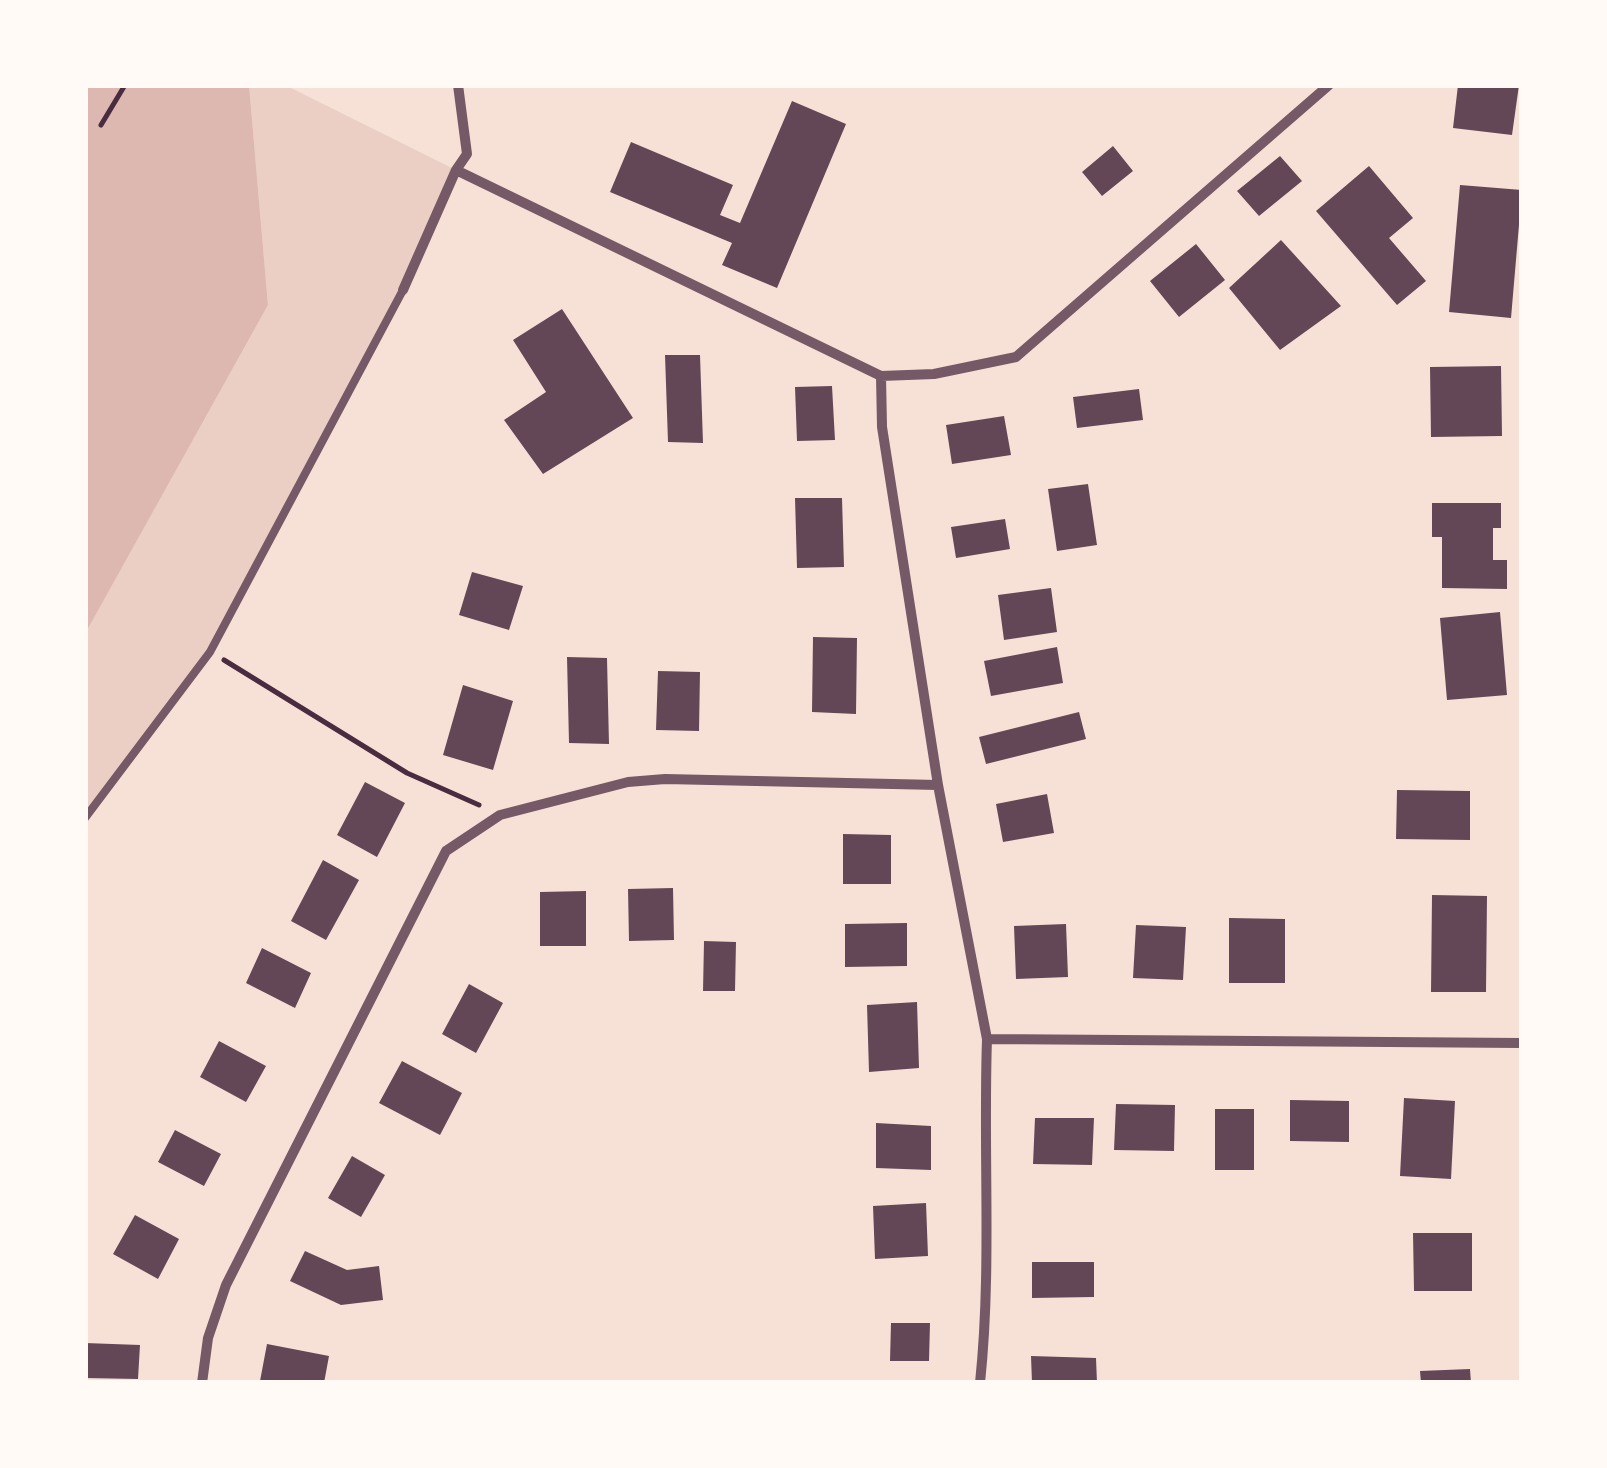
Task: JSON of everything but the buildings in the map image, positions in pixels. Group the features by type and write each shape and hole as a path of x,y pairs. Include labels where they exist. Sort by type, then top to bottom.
{"street":[{"path":"403,290 456,170 467,154 458,85"},
{"path":"456,170 881,376 934,374 1016,357 1329,85"},
{"path":"881,376 882,427 938,785 987,1040 983,1137 988,1313 980,1383"},
{"path":"202,1383 208,1338 226,1284 446,851 500,815 628,782 665,779 938,785"},
{"path":"987,1040 1522,1043"}],"lane":[{"path":"85,818 210,652 403,290"}],"path":[{"path":"102,125 125,85"},
{"path":"210,652 407,772 500,815"}],"shaded area":[{"path":"85,85 249,85 268,305 85,634"},
{"path":"249,85 285,85 456,170 403,290 210,652 85,818 85,634 268,305"}]}
